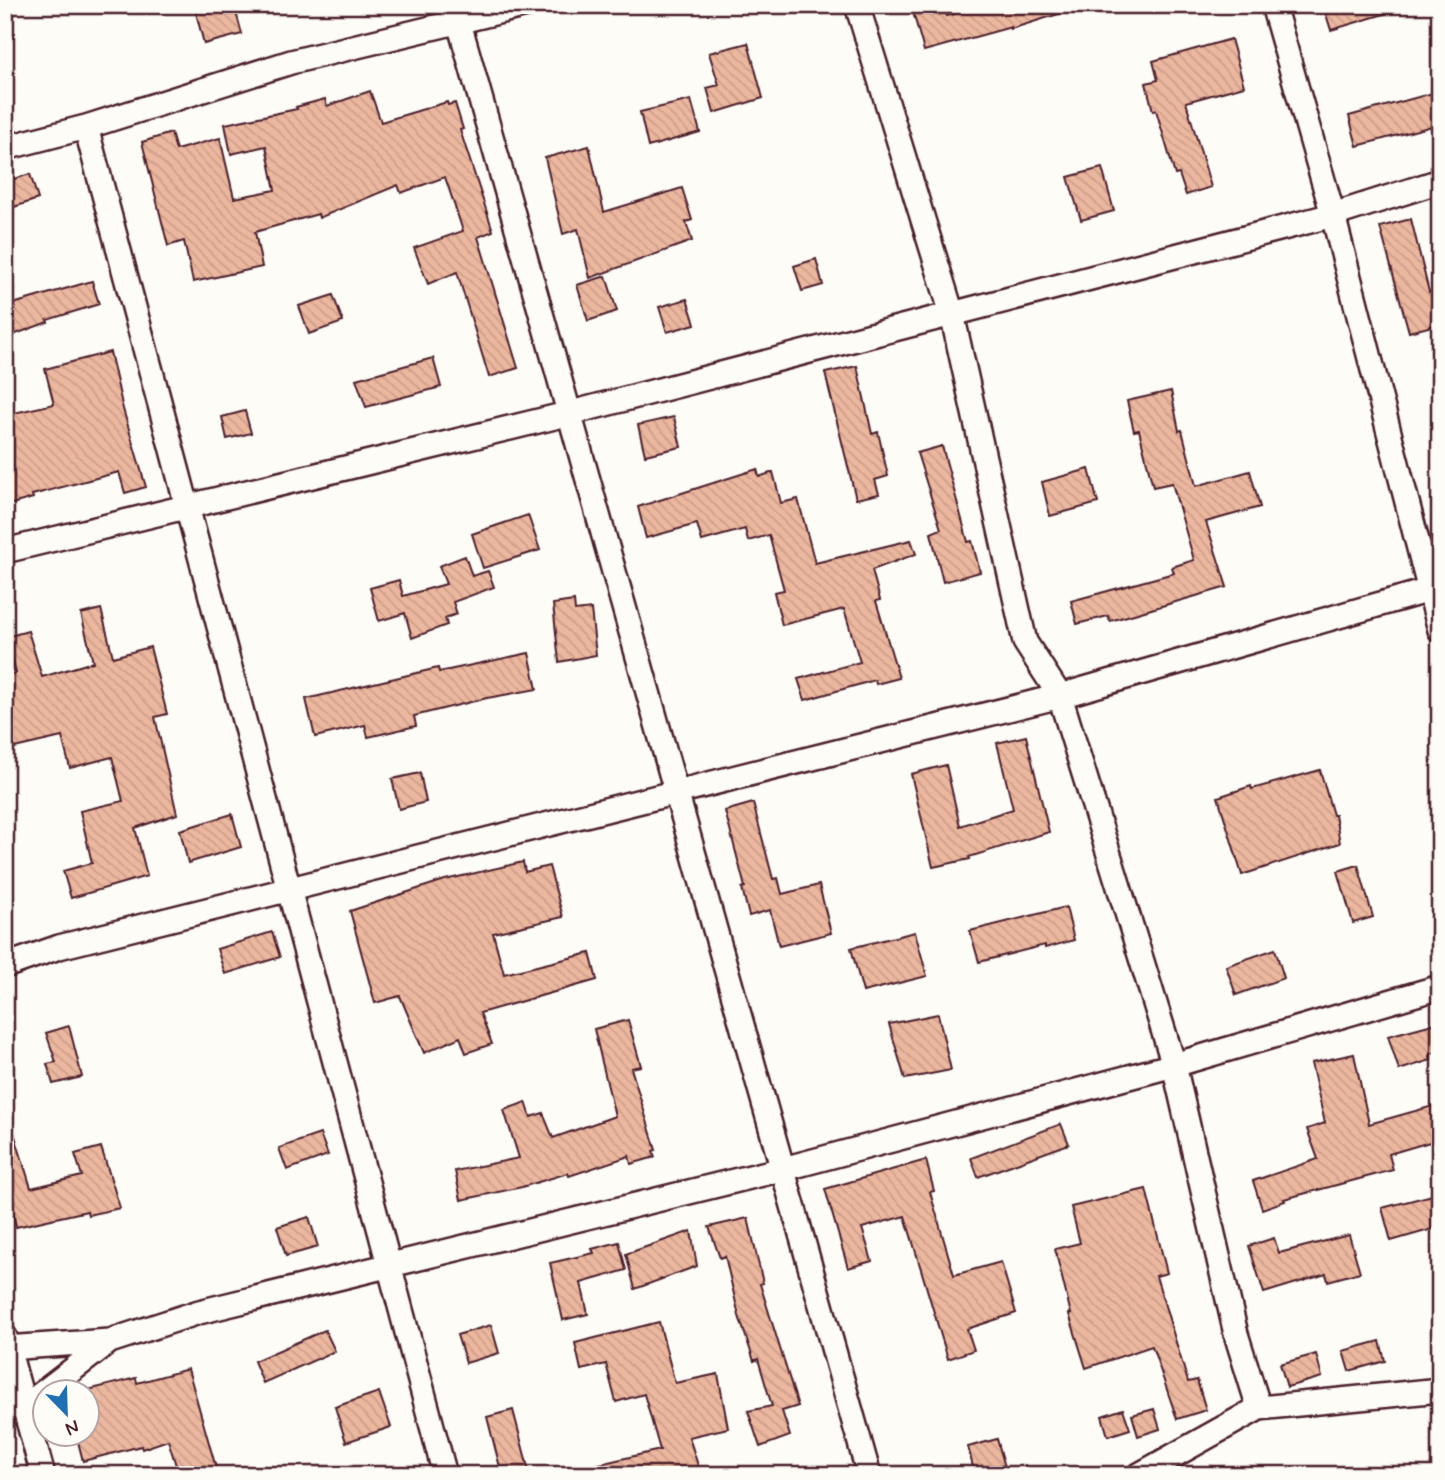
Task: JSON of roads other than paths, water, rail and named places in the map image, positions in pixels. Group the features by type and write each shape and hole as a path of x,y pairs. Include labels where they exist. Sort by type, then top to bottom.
{"street":[{"path":"5,148 86,127 291,62 456,14 527,5"},
{"path":"857,5 951,314 1025,642 1060,695 1174,1065 1236,1334 1259,1408"},
{"path":"1273,5 1435,588 1440,630"},
{"path":"456,14 869,1475"},
{"path":"86,127 445,1475"},
{"path":"5,551 570,413 1333,215 1440,181"},
{"path":"5,966 60,947 1060,695 1435,588"},
{"path":"15,1406 110,1341 199,1312 783,1169 1174,1065 1440,987"},
{"path":"43,1475 15,1406 6,1344 110,1341"},
{"path":"1139,1475 1259,1408 1440,1390"}]}
